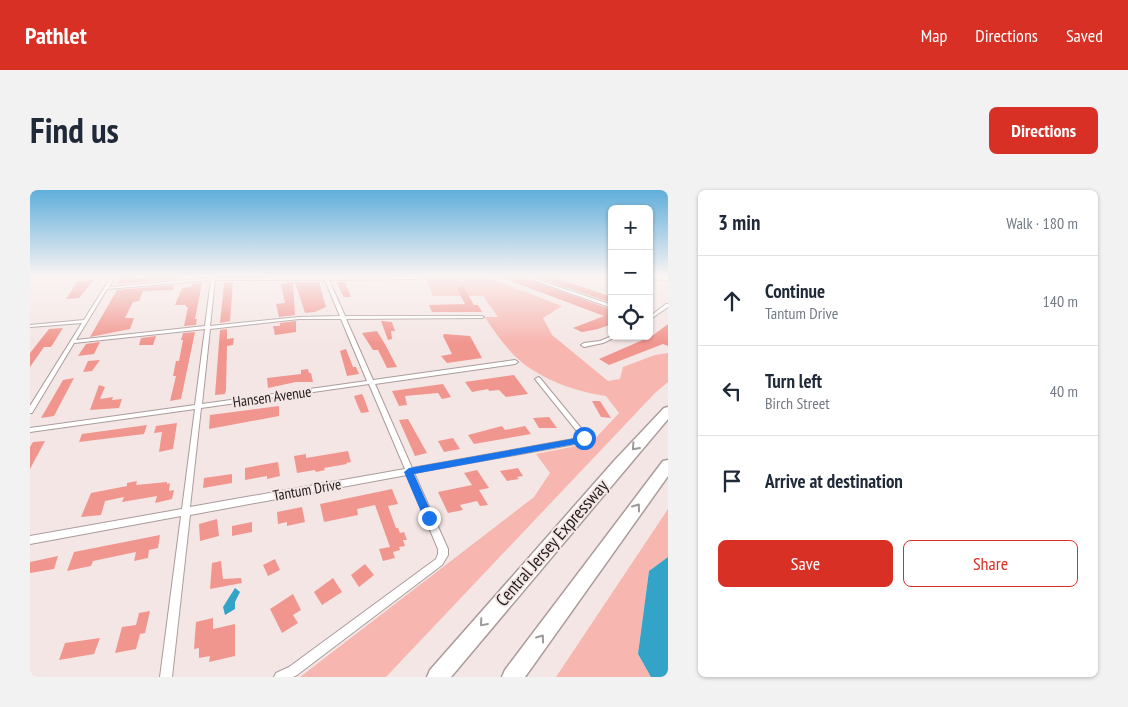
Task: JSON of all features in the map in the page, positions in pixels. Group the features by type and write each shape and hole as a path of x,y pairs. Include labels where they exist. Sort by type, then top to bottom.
{"highway":[{"name":"Central Jersey Expressway","path":"437,677 668,411"},
{"path":"512,677 668,465"}],"street":[{"path":"30,411 100,298"},
{"path":"166,677 212,298"},
{"path":"280,677 292,671 439,562 443,555 443,549 334,298"},
{"path":"586,298 608,306"},
{"path":"653,317 668,305"},
{"path":"72,342 292,319 482,317"},
{"path":"30,326 85,321"},
{"path":"584,345 608,339"},
{"name":"Hansen Avenue","path":"30,430 515,362"},
{"name":"Tantum Drive","path":"30,540 409,472 584,438 538,379"}],"shaded area":[{"path":"484,298 540,298 562,306 543,318 552,335 608,381 620,379 623,367 655,355 668,353 668,382 655,393 386,677 300,677 534,497 550,473 536,454 591,443 619,413 606,396 577,390 558,383 524,364 500,339 485,317 498,317"},
{"path":"668,509 668,557 649,571 638,654 651,677 556,677"}],"water":[{"path":"668,557 668,677 651,677 638,654 649,571"},
{"path":"235,588 240,592 235,602 235,609 225,615 223,607"}],"building":[{"path":"113,298 140,298 139,301 133,302 125,318 134,318 130,329 90,337"},
{"path":"178,298 199,298 195,319 197,319 196,325 184,326 188,307 186,305 175,305"},
{"path":"223,298 232,298 230,321 220,323"},
{"path":"284,298 294,298 295,315 279,317 276,304 285,303"},
{"path":"300,298 323,298 326,307 315,312 305,313"},
{"path":"462,298 470,298 474,305 478,305 482,312 432,312 429,305 465,304"},
{"path":"555,298 579,298 608,309 608,325 582,332 573,328 604,316"},
{"path":"596,298 608,298 608,302"},
{"path":"296,321 296,332 275,335 273,326"},
{"path":"381,321 392,322 395,331 391,331 392,339 388,340"},
{"path":"668,324 668,346 663,344 609,365 599,359 643,340 653,340 653,335"},
{"path":"63,328 51,347 44,347 30,367 30,353 49,329"},
{"path":"227,329 227,339 234,338 233,345 227,346 226,390 225,394 215,395 220,330"},
{"path":"377,331 397,367 387,368 378,350 373,350 362,333"},
{"path":"195,332 181,399 170,401 176,376 173,376 176,361 179,361 183,333"},
{"path":"444,334 470,336 482,358 447,363 441,356 452,354 443,336"},
{"path":"156,336 153,345 139,345 141,338"},
{"path":"100,342 94,354 78,356 86,344"},
{"path":"346,349 353,367 356,367 359,374 347,376 340,351"},
{"path":"100,360 92,371 83,372 88,361"},
{"path":"308,369 313,382 296,382 268,388 267,378 301,374 301,370"},
{"path":"514,375 528,394 506,397 499,390 489,391 488,389 472,392 465,382"},
{"path":"74,378 54,416 41,418 63,380"},
{"path":"443,384 451,397 442,399 438,393 405,396 407,405 399,406 392,391"},
{"path":"99,385 105,387 100,399 113,397 112,400 122,399 119,408 90,410"},
{"path":"362,394 369,412 361,413 357,404 354,396"},
{"path":"592,401 600,401 611,418 601,417"},
{"path":"279,406 279,416 209,429 210,415"},
{"path":"549,417 557,428 539,428 533,418"},
{"path":"408,419 427,453 415,456 399,420"},
{"path":"177,423 173,449 159,452 162,432 154,433 156,426"},
{"path":"147,425 144,434 79,442 82,434"},
{"path":"502,426 505,430 525,426 531,434 474,444 468,435"},
{"path":"453,438 460,449 444,452 438,441"},
{"path":"45,441 30,469 30,447 33,442"},
{"path":"348,451 351,462 347,464 324,468 325,470 316,472 315,470 297,473 294,456 306,454 306,458"},
{"path":"278,462 280,476 267,479 267,476 245,480 245,468"},
{"path":"518,468 523,476 517,477 519,479 507,481 500,471"},
{"path":"477,470 489,488 479,490 488,505 480,506 477,501 460,505 463,510 448,513 438,492 472,485 464,473"},
{"path":"232,474 232,483 203,488 204,478"},
{"path":"137,481 136,485 170,483 169,491 174,490 172,499 155,503 157,496 122,502 124,497 105,501 101,515 81,517 91,493 127,486 127,483"},
{"path":"392,489 398,504 388,506 396,528 398,528 400,533 404,532 407,540 403,540 405,546 399,547 400,550 393,552 395,558 383,561 379,549 390,547 375,505 357,509 358,515 324,522 320,504"},
{"path":"302,507 305,522 287,526 287,522 278,524 277,512"},
{"path":"217,519 219,536 200,541 199,524"},
{"path":"252,522 252,532 232,536 232,526"},
{"path":"160,535 158,548 149,550 148,558 134,561 136,552 93,561 91,566 67,571 74,552"},
{"path":"58,556 54,569 30,573 30,562"},
{"path":"275,559 280,570 268,576 263,565"},
{"path":"221,561 223,579 241,578 242,583 210,589 212,563"},
{"path":"365,564 374,575 359,587 351,575"},
{"path":"333,578 342,592 322,605 314,592"},
{"path":"293,594 301,610 293,615 298,623 282,633 270,609"},
{"path":"150,611 145,633 140,634 136,649 115,653 122,627 136,625 139,613"},
{"path":"213,618 213,629 235,624 235,656 209,662 210,656 199,658 199,648 194,649 196,622"},
{"path":"100,638 94,654 59,660 65,643"}],"route":[{"path":"429,518 409,472 584,438"}]}
